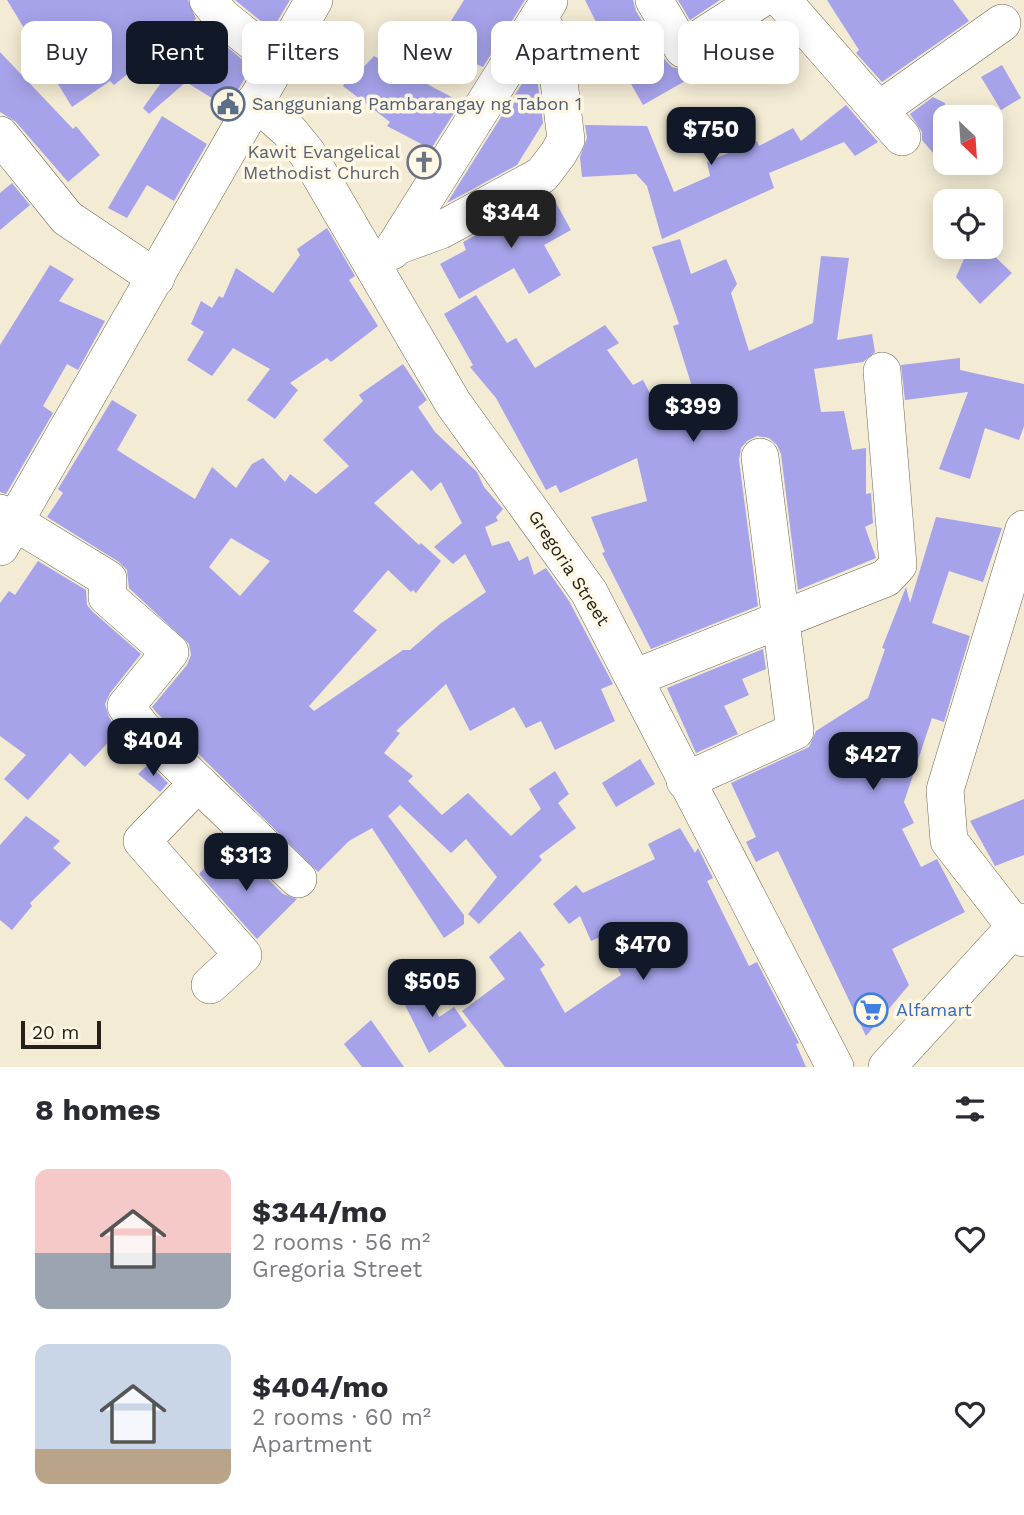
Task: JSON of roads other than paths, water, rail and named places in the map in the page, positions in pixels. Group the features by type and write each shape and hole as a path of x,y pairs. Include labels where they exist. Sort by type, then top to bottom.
{"street":[{"path":"208,0 222,17 242,33"},
{"path":"302,21 314,0"},
{"path":"654,0 683,49 759,0"},
{"path":"782,0 902,137"},
{"path":"385,258 544,9"},
{"path":"385,258 542,175 558,155 566,140 558,73 544,9"},
{"path":"879,110 1002,23"},
{"path":"265,84 156,278 5,527 108,579 107,597 170,652 126,706 141,727 298,879"},
{"name":"Gregoria Street","path":"255,101 289,131 385,258 453,403 574,569 634,678 835,1067"},
{"path":"0,135 67,218 156,278"},
{"path":"634,678 886,578 898,565 882,371"},
{"path":"685,781 795,731 760,457"},
{"path":"887,1067 1021,929 949,841 945,790 1021,547"},
{"path":"198,783 142,841 243,955 211,985"}],"place":[{"name":"Sangguniang Pambarangay ng Tabon 1","path":"228,104"},
{"name":"Kawit Evangelical Methodist Church","path":"424,162"},
{"name":"Alfamart","path":"871,1010"}]}
